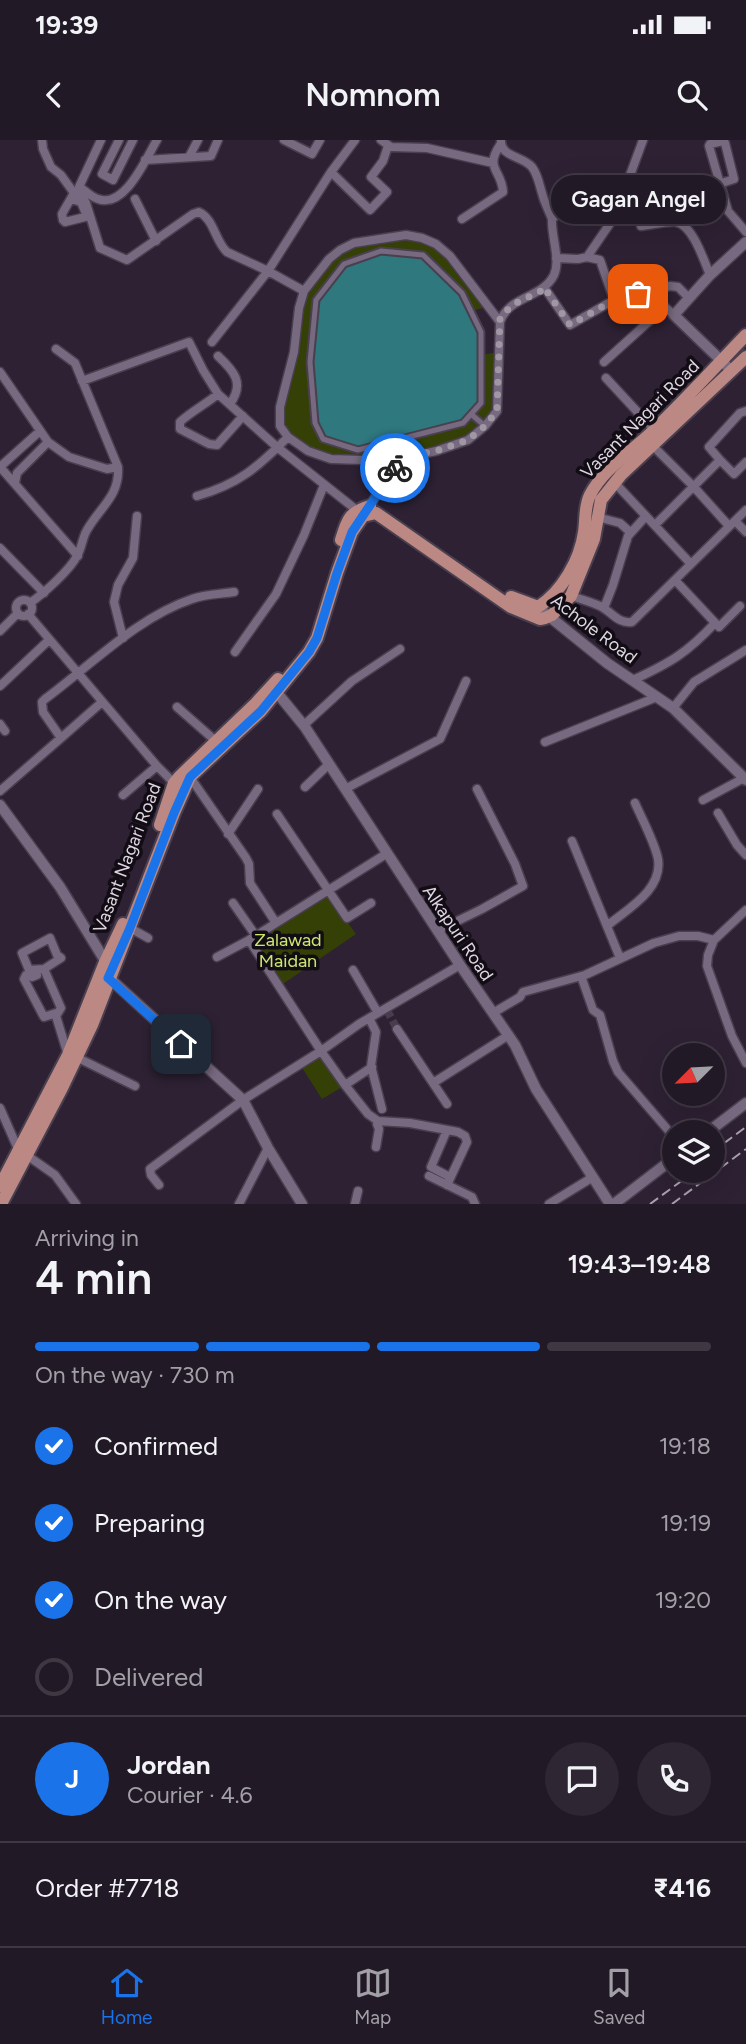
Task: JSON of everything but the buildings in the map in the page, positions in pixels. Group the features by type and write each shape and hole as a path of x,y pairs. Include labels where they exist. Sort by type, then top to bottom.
{"main road":[{"name":"Vasant Nagari Road","path":"543,614 571,596 594,540 601,500 614,482 746,335"},
{"name":"Vasant Nagari Road","path":"543,614 553,595 568,577 584,535 589,497 597,485 613,467 656,438 741,365"},
{"name":"Vasant Nagari Road","path":"107,970 130,928 178,788 178,777 261,711 274,689 309,652 317,638 346,545 363,511"},
{"name":"Achole Road","path":"363,511 381,516 511,607 543,614"},
{"name":"Vasant Nagari Road","path":"1,1204 23,1151 72,1056 92,1025 107,970 178,788 219,744"},
{"name":"Vasant Nagari Road","path":"0,1186 23,1151"}],"street":[{"path":"42,140 51,167 68,183 73,196 83,197 100,248 127,260 199,212 207,218 222,248 227,252 304,291"},
{"path":"101,140 79,187 98,199 107,200 120,196 129,186 157,140"},
{"path":"119,140 102,174 113,180 133,142 147,156 189,157 211,156 218,140"},
{"path":"189,157 198,140"},
{"path":"284,140 312,154 320,140"},
{"path":"212,342 268,271 331,172 355,140"},
{"path":"552,219 569,202 629,178 643,140"},
{"path":"719,184 734,179 723,141 709,146 719,184 728,211 746,232"},
{"path":"331,172 370,210 387,192 371,177 383,161 384,143 427,148 493,163"},
{"path":"500,143 503,150 530,164 537,173 552,219 556,258 554,274 541,291 512,305 500,318 500,322 497,411 485,426 468,440 436,451 401,458 331,459 308,451 288,437 280,426 280,407 294,352 304,291 329,259 354,243 406,235 436,244 450,256 500,322"},
{"path":"462,219 503,192 493,163 500,143"},
{"path":"135,199 156,241"},
{"path":"587,257 611,222"},
{"path":"641,226 676,222 686,227 692,234 710,275"},
{"path":"674,315 710,275 746,242"},
{"path":"381,251 422,255 463,293 481,332 481,403 471,414 463,423 358,450 323,439 315,423 310,362 316,300 344,264 381,251"},
{"path":"556,258 578,260 587,257 600,260 614,300"},
{"path":"544,287 570,325 614,300 670,286 678,287 689,298"},
{"path":"604,362 665,307 722,361 741,365"},
{"path":"296,329 313,330"},
{"path":"82,381 189,342 218,394 324,485 363,511 401,458"},
{"path":"30,603 44,593 78,556 85,532 116,489 119,480 118,467 75,363 56,349"},
{"path":"218,356 232,369 237,385 236,396 230,404"},
{"path":"0,372 47,442 69,457 107,469 118,467"},
{"path":"606,379 693,486 732,524 746,532"},
{"path":"218,394 188,414 180,422 180,429 209,444 217,445 243,416"},
{"path":"746,411 740,413 709,447 734,474 746,462"},
{"path":"471,414 485,426"},
{"path":"40,431 0,467 78,556"},
{"path":"197,496 228,485 260,465 288,437"},
{"path":"31,439 40,449"},
{"path":"15,483 17,473 47,442"},
{"path":"654,524 720,460"},
{"path":"614,482 691,564"},
{"path":"235,652 276,594 324,485"},
{"path":"571,596 604,608 620,621 632,622 746,510"},
{"path":"123,638 114,602 118,585 133,558 137,516"},
{"path":"604,608 630,532 646,516"},
{"path":"597,517 620,523 630,532"},
{"path":"0,548 44,593"},
{"path":"675,580 719,627 740,606"},
{"path":"61,738 43,712 42,702 123,638 159,614 193,598 234,592"},
{"path":"30,603 26,600 19,601 16,606 178,788"},
{"path":"0,631 31,611 30,603"},
{"name":"Achole Road","path":"543,614 673,708 745,779"},
{"path":"632,680 671,662 695,644 715,623"},
{"path":"0,686 49,640"},
{"path":"303,725 352,681 400,649"},
{"path":"673,708 694,682 746,650"},
{"path":"345,789 440,739 466,681"},
{"name":"Alkapuri Road","path":"274,689 303,725 437,931 516,1045 536,1089 612,1204"},
{"path":"545,742 657,697"},
{"path":"0,791 102,702"},
{"path":"177,707 219,744"},
{"path":"305,787 328,765"},
{"path":"123,795 157,766"},
{"path":"190,777 246,858 252,888 276,923"},
{"path":"703,800 745,779"},
{"path":"228,834 258,789"},
{"path":"437,931 523,886 515,864 477,789"},
{"path":"607,926 646,893 653,885 658,872 658,858 635,803"},
{"path":"0,805 60,887 107,970 243,1100 302,1204"},
{"path":"718,813 746,855"},
{"path":"277,814 347,918 371,903"},
{"path":"572,841 620,958"},
{"path":"217,957 253,938 386,854"},
{"path":"233,903 321,1051 368,1114 378,1121 410,1123 463,1134 466,1139 448,1181"},
{"path":"746,910 714,940 706,966 732,1036 746,1063"},
{"path":"130,928 148,938"},
{"path":"494,1013 520,997 523,992 581,976 654,943 679,936 698,936 714,940"},
{"path":"41,972 29,970 22,954 50,938 61,958 41,972 32,977 26,975 24,979 44,1017 61,1008 41,972"},
{"path":"159,1185 150,1170 243,1100 369,1018 460,965"},
{"path":"354,970 384,1010"},
{"path":"581,976 593,1010 600,1014 618,1072 662,1123"},
{"path":"56,1013 72,1056 135,1086"},
{"path":"369,1018 376,1032 372,1067 382,1109"},
{"path":"397,1029 447,1104"},
{"path":"433,1083 509,1035"},
{"path":"345,1085 372,1067"},
{"path":"724,1120 746,1103"},
{"path":"0,1110 23,1151 55,1175 76,1204"},
{"path":"376,1147 378,1121"},
{"path":"447,1130 431,1167 475,1201 474,1204"},
{"path":"239,1204 268,1148"},
{"path":"612,1204 662,1167"},
{"path":"429,1176 448,1181"},
{"path":"549,1204 593,1177"},
{"path":"355,1204 358,1191"}],"green space":[{"path":"406,235 436,244 487,307 471,311 481,355 498,352 497,411 468,440 409,458 331,459 303,448 280,426 304,291 340,250"},
{"name":"Zalawad Maidan","path":"328,895 356,934 280,986 253,943"},
{"path":"321,1054 344,1086 322,1099 301,1066"}],"shaded area":[{"path":"381,251 423,255 462,293 481,332 481,403 463,423 358,450 323,439 315,423 310,362 316,300 344,264"}],"tunnel":[{"path":"387,1010 397,1029"}],"railway":[{"path":"725,1142 746,1127"},
{"path":"672,1204 746,1149"},
{"path":"650,1204 679,1183"}],"way so far":[{"path":"395,468 401,458 436,451 468,440 485,426 497,411 500,318 512,305 544,287 570,325 614,300 638,294"}],"place":[{"name":"Gagan Angel","path":"638,294"}],"route":[{"path":"181,1044 108,978 190,777 261,711 309,652 317,638 352,532 395,468"}]}
